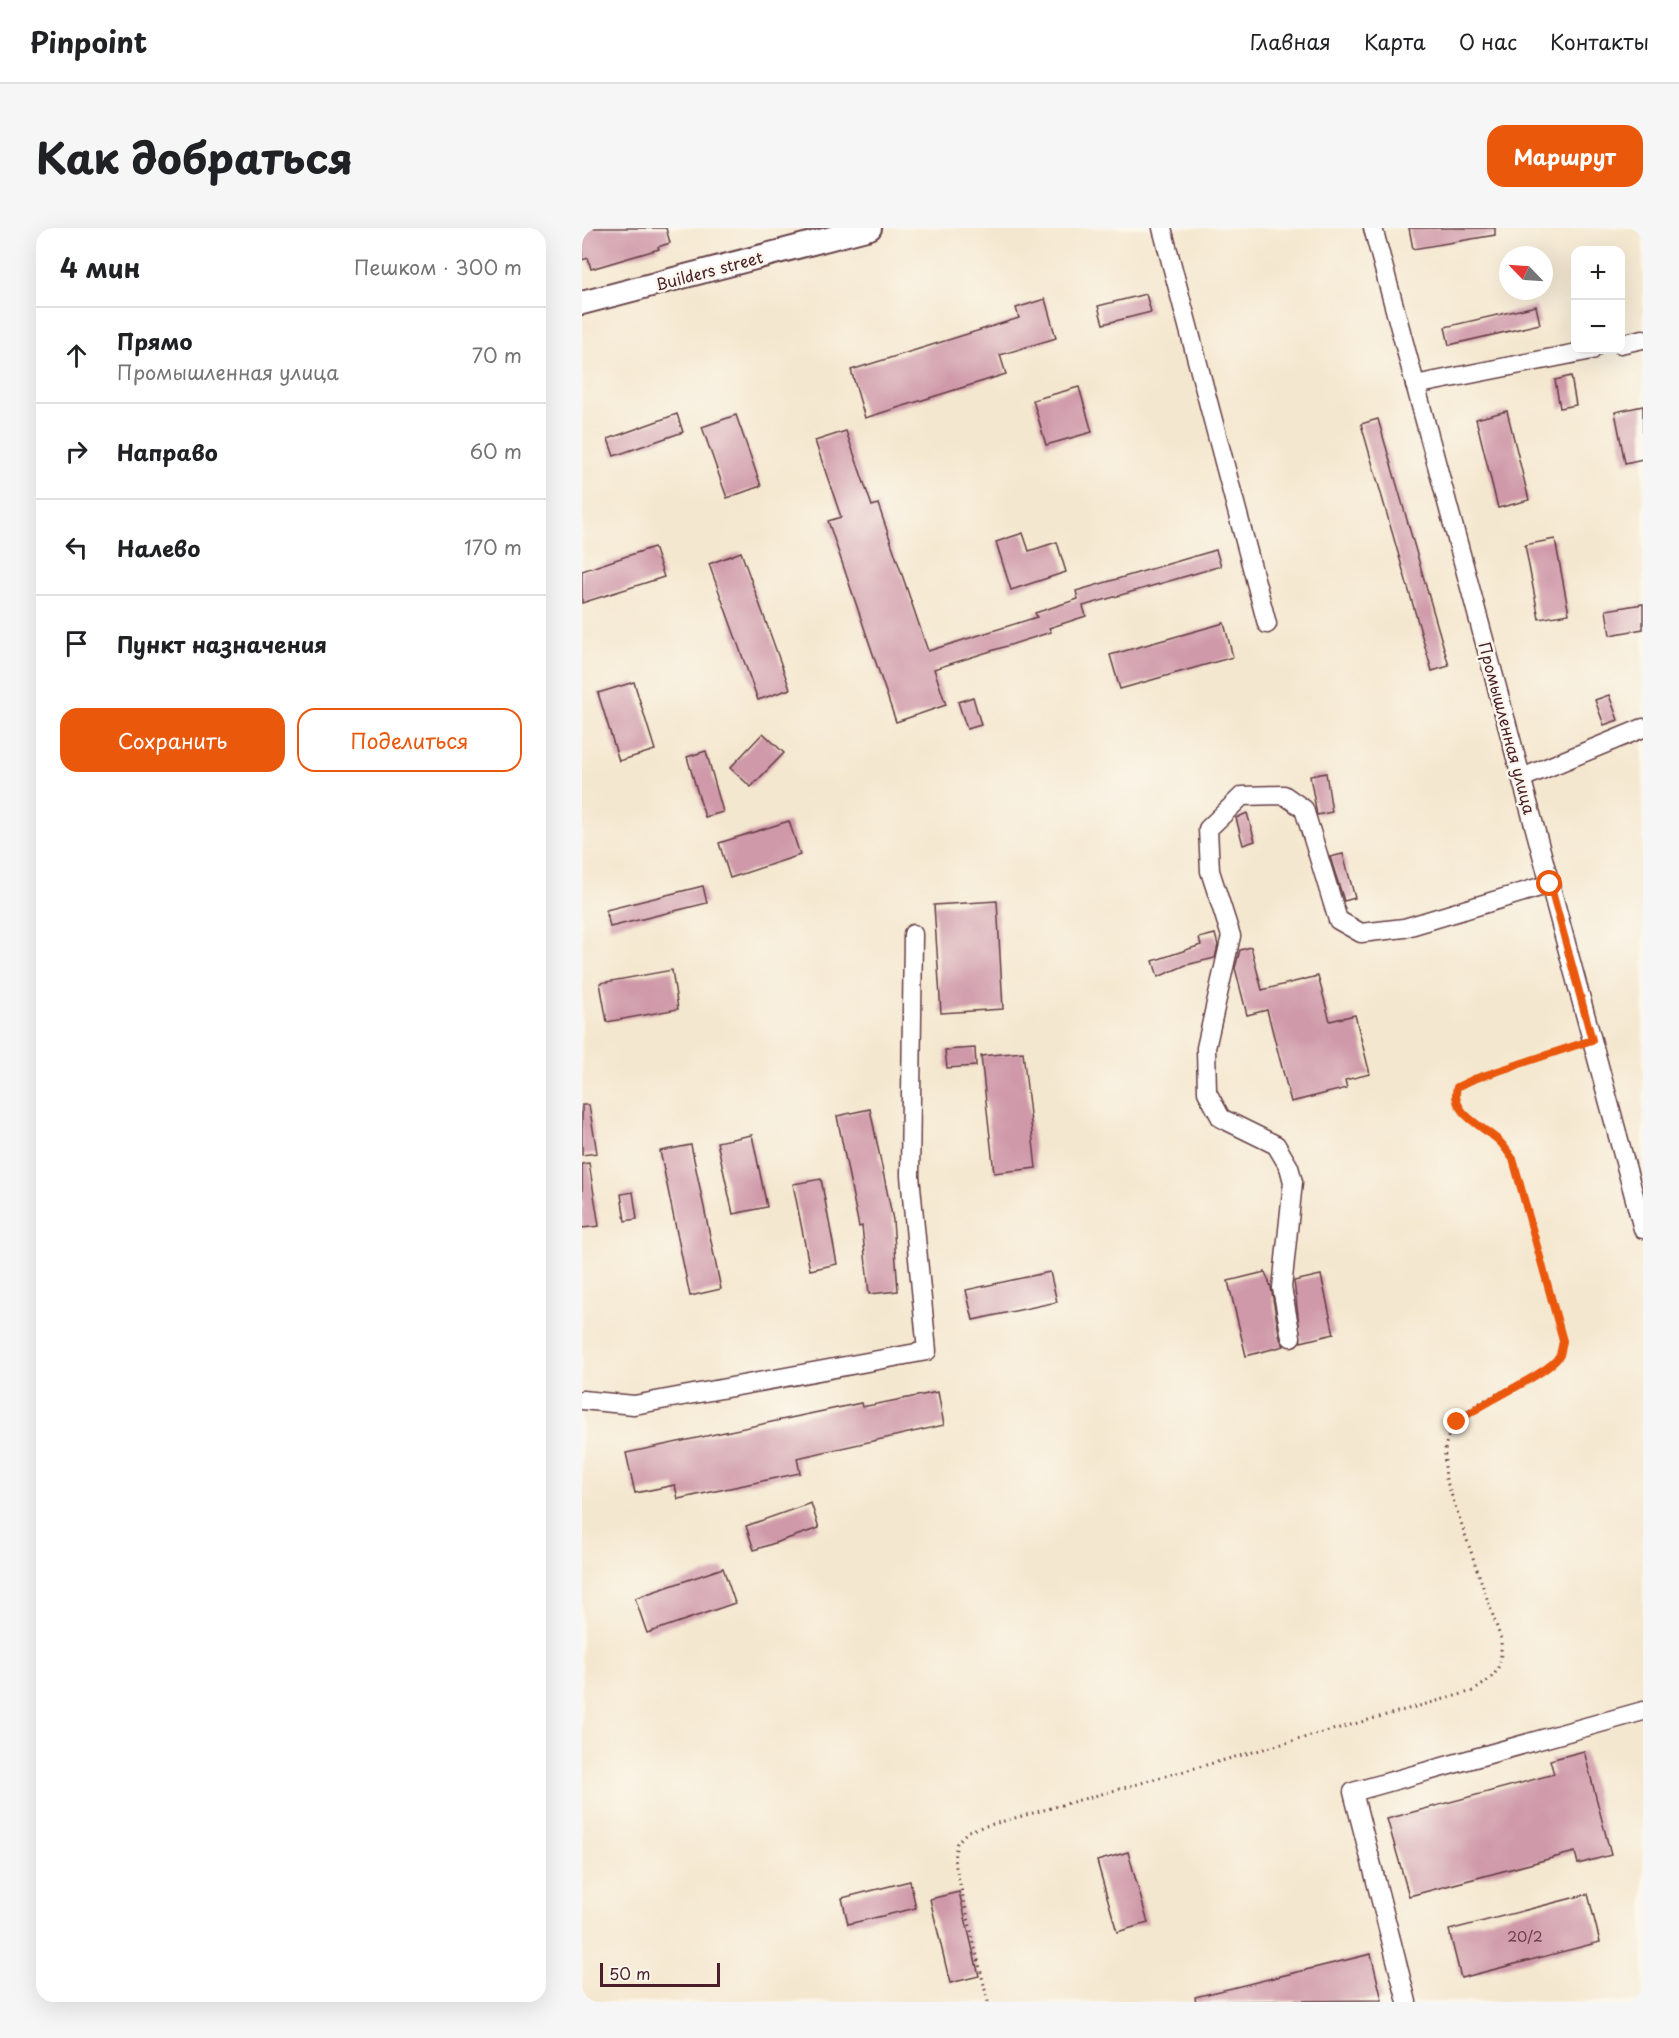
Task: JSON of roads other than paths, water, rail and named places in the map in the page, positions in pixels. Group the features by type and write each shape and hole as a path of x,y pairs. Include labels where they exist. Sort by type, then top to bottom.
{"main road":[{"name":"Builders street","path":"582,303 870,228"}],"street":[{"path":"1162,228 1267,624"},
{"name":"Промышленная улица","path":"1373,228 1643,1229"},
{"path":"1625,343 1643,339"},
{"path":"1415,384 1571,354"},
{"path":"1522,778 1643,728"},
{"path":"1291,1336 1282,1288 1293,1182 1289,1167 1276,1145 1221,1118 1207,1092 1206,1048 1231,936 1210,871 1208,830 1242,796 1284,795 1304,809 1338,920 1360,933 1404,928 1550,884"},
{"path":"582,1400 634,1405 927,1351 910,1176 913,934"},
{"path":"1407,2002 1353,1792 1643,1711"}]}
